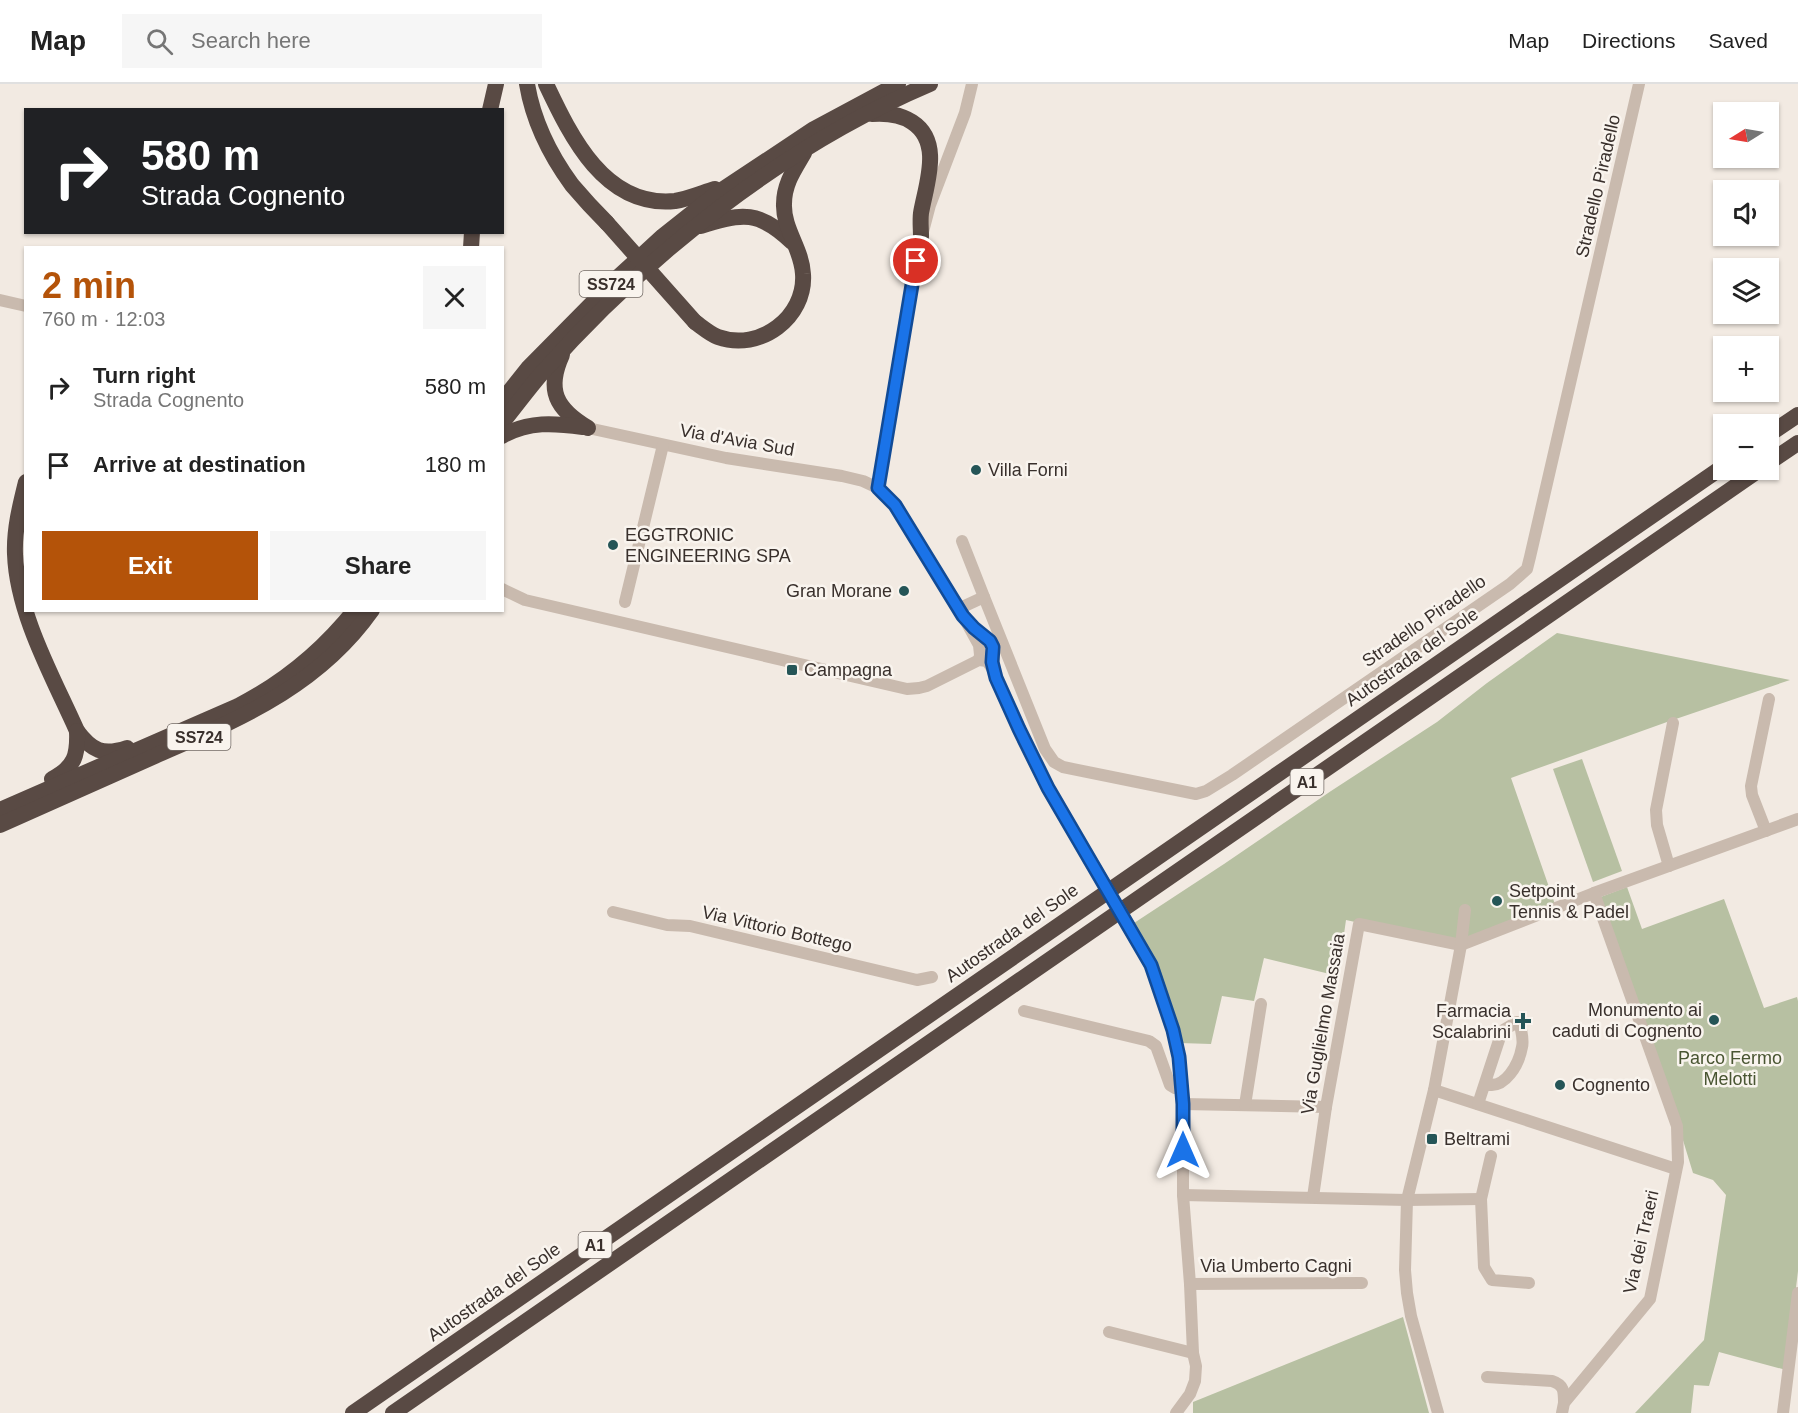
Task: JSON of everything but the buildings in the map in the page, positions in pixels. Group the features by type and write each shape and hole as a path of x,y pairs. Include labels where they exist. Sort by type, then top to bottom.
{"highway":[{"path":"490,108 496,84"},
{"path":"527,84 540,129 573,186 695,322 718,337 737,340 754,339 781,326 802,293 804,276 802,263 785,219 784,194 788,181 807,149"},
{"path":"546,84 573,137 591,163 611,183 629,193 649,200 675,201 732,182"},
{"name":"SS724","path":"504,398 529,367 615,280 663,236 732,182 814,129 898,84"},
{"name":"SS724","path":"504,420 540,375 566,347 650,265 723,204 807,149 901,96 930,84"},
{"path":"868,114 886,113 908,119 917,125 927,137 930,159 921,217 921,237"},
{"path":"692,229 727,218 750,216 761,218 794,244"},
{"path":"566,347 558,364 554,389 565,412 588,428"},
{"path":"1779,428 1798,415"},
{"path":"504,435 539,424 588,428"},
{"path":"1779,456 1798,443"},
{"name":"Autostrada del Sole","path":"353,1413 1713,474"},
{"name":"A1","path":"393,1413 1745,480"},
{"path":"24,491 15,543 17,576 24,608"},
{"path":"25,612 77,731 93,749 106,752 119,750 188,728"},
{"name":"SS724","path":"0,808 238,706 283,680 329,640 353,612"},
{"name":"SS724","path":"0,825 266,705 291,690 342,647 370,612"},
{"path":"0,808 60,775 68,768 76,753 77,731"}],"street":[{"path":"972,84 965,113 930,205 921,237 878,488 895,505 961,613 979,645 981,660"},
{"name":"Stradello Piradello","path":"984,597 1045,749 1054,762 1063,767 1196,794 1206,791 1232,775 1510,584 1527,569 1640,84"},
{"path":"0,300 24,306"},
{"name":"Via d'Avia Sud","path":"588,428 726,458 842,476 878,488"},
{"path":"625,602 663,445"},
{"path":"961,613 984,597 962,541"},
{"path":"504,590 525,600 907,689 927,686 981,660 987,661 994,671"},
{"path":"961,613 990,641 993,647 994,671 999,686 1048,788 1151,965 1173,1030 1182,1087 1188,1104 1183,1195 1191,1284 1193,1353 1196,1366 1195,1381 1190,1394 1176,1413"},
{"path":"1766,831 1752,795 1751,786 1769,699"},
{"path":"1670,866 1657,825 1656,810 1672,723"},
{"path":"1461,945 1594,893 1798,819"},
{"name":"Via dei Traeri","path":"1563,1408 1650,1299 1678,1162 1677,1126 1594,893"},
{"path":"1437,1413 1407,1293 1405,1270 1407,1200 1434,1090 1461,945 1465,910"},
{"name":"Via Vittorio Bottego","path":"613,912 667,926 690,926 917,980 932,977"},
{"name":"Via Guglielmo Massaia","path":"1312,1197 1359,924 1461,945"},
{"path":"1245,1105 1261,1004"},
{"path":"1024,1011 1149,1041 1156,1046 1170,1085 1174,1088 1182,1087"},
{"path":"1478,1104 1502,1031 1516,1022 1520,1024 1522,1048 1512,1073 1505,1080 1490,1085 1485,1084"},
{"name":"Via dei Traeri","path":"1434,1090 1676,1169"},
{"path":"1188,1104 1326,1107"},
{"path":"1491,1156 1482,1199 1484,1267 1492,1280 1529,1283"},
{"path":"1183,1195 1407,1200 1482,1199"},
{"name":"Via Umberto Cagni","path":"1191,1284 1362,1283"},
{"path":"1783,1413 1798,1293"},
{"path":"1109,1332 1193,1353"},
{"name":"Via dei Traeri","path":"1487,1377 1552,1381 1559,1384 1564,1391 1563,1408"}],"green space":[{"path":"1557,633 1790,680 1511,778 1557,910 1460,945 1346,920 1338,976 1264,958 1254,1001 1222,996 1211,1044 1180,1043 1131,925 1437,722"},
{"path":"1582,759 1622,871 1593,882 1553,769"},
{"name":"Parco Fermo Melotti","path":"1627,887 1642,929 1724,899 1764,1008 1797,997 1798,1001 1798,1271 1786,1370 1719,1352 1709,1386 1694,1385 1691,1413 1635,1413 1704,1340 1726,1195 1713,1180 1693,1173 1675,1114 1598,898"},
{"path":"1403,1317 1429,1413 1193,1413 1193,1402"}],"place":[{"name":"Villa Forni","path":"976,470"},
{"name":"EGGTRONIC ENGINEERING SPA","path":"613,545"},
{"name":"Gran Morane","path":"904,591"},
{"name":"Campagna","path":"792,670"},
{"name":"Setpoint Tennis & Padel","path":"1497,901"},
{"name":"Monumento ai caduti di Cognento","path":"1714,1020"},
{"name":"Farmacia Scalabrini","path":"1523,1021"},
{"name":"Cognento","path":"1560,1085"},
{"name":"Beltrami","path":"1432,1139"}],"route":[{"path":"916,261 878,488 895,505 963,616 970,625 990,641 993,647 992,662 999,686 1048,788 1151,965 1165,1002 1179,1057 1183,1104 1183,1150"}]}
